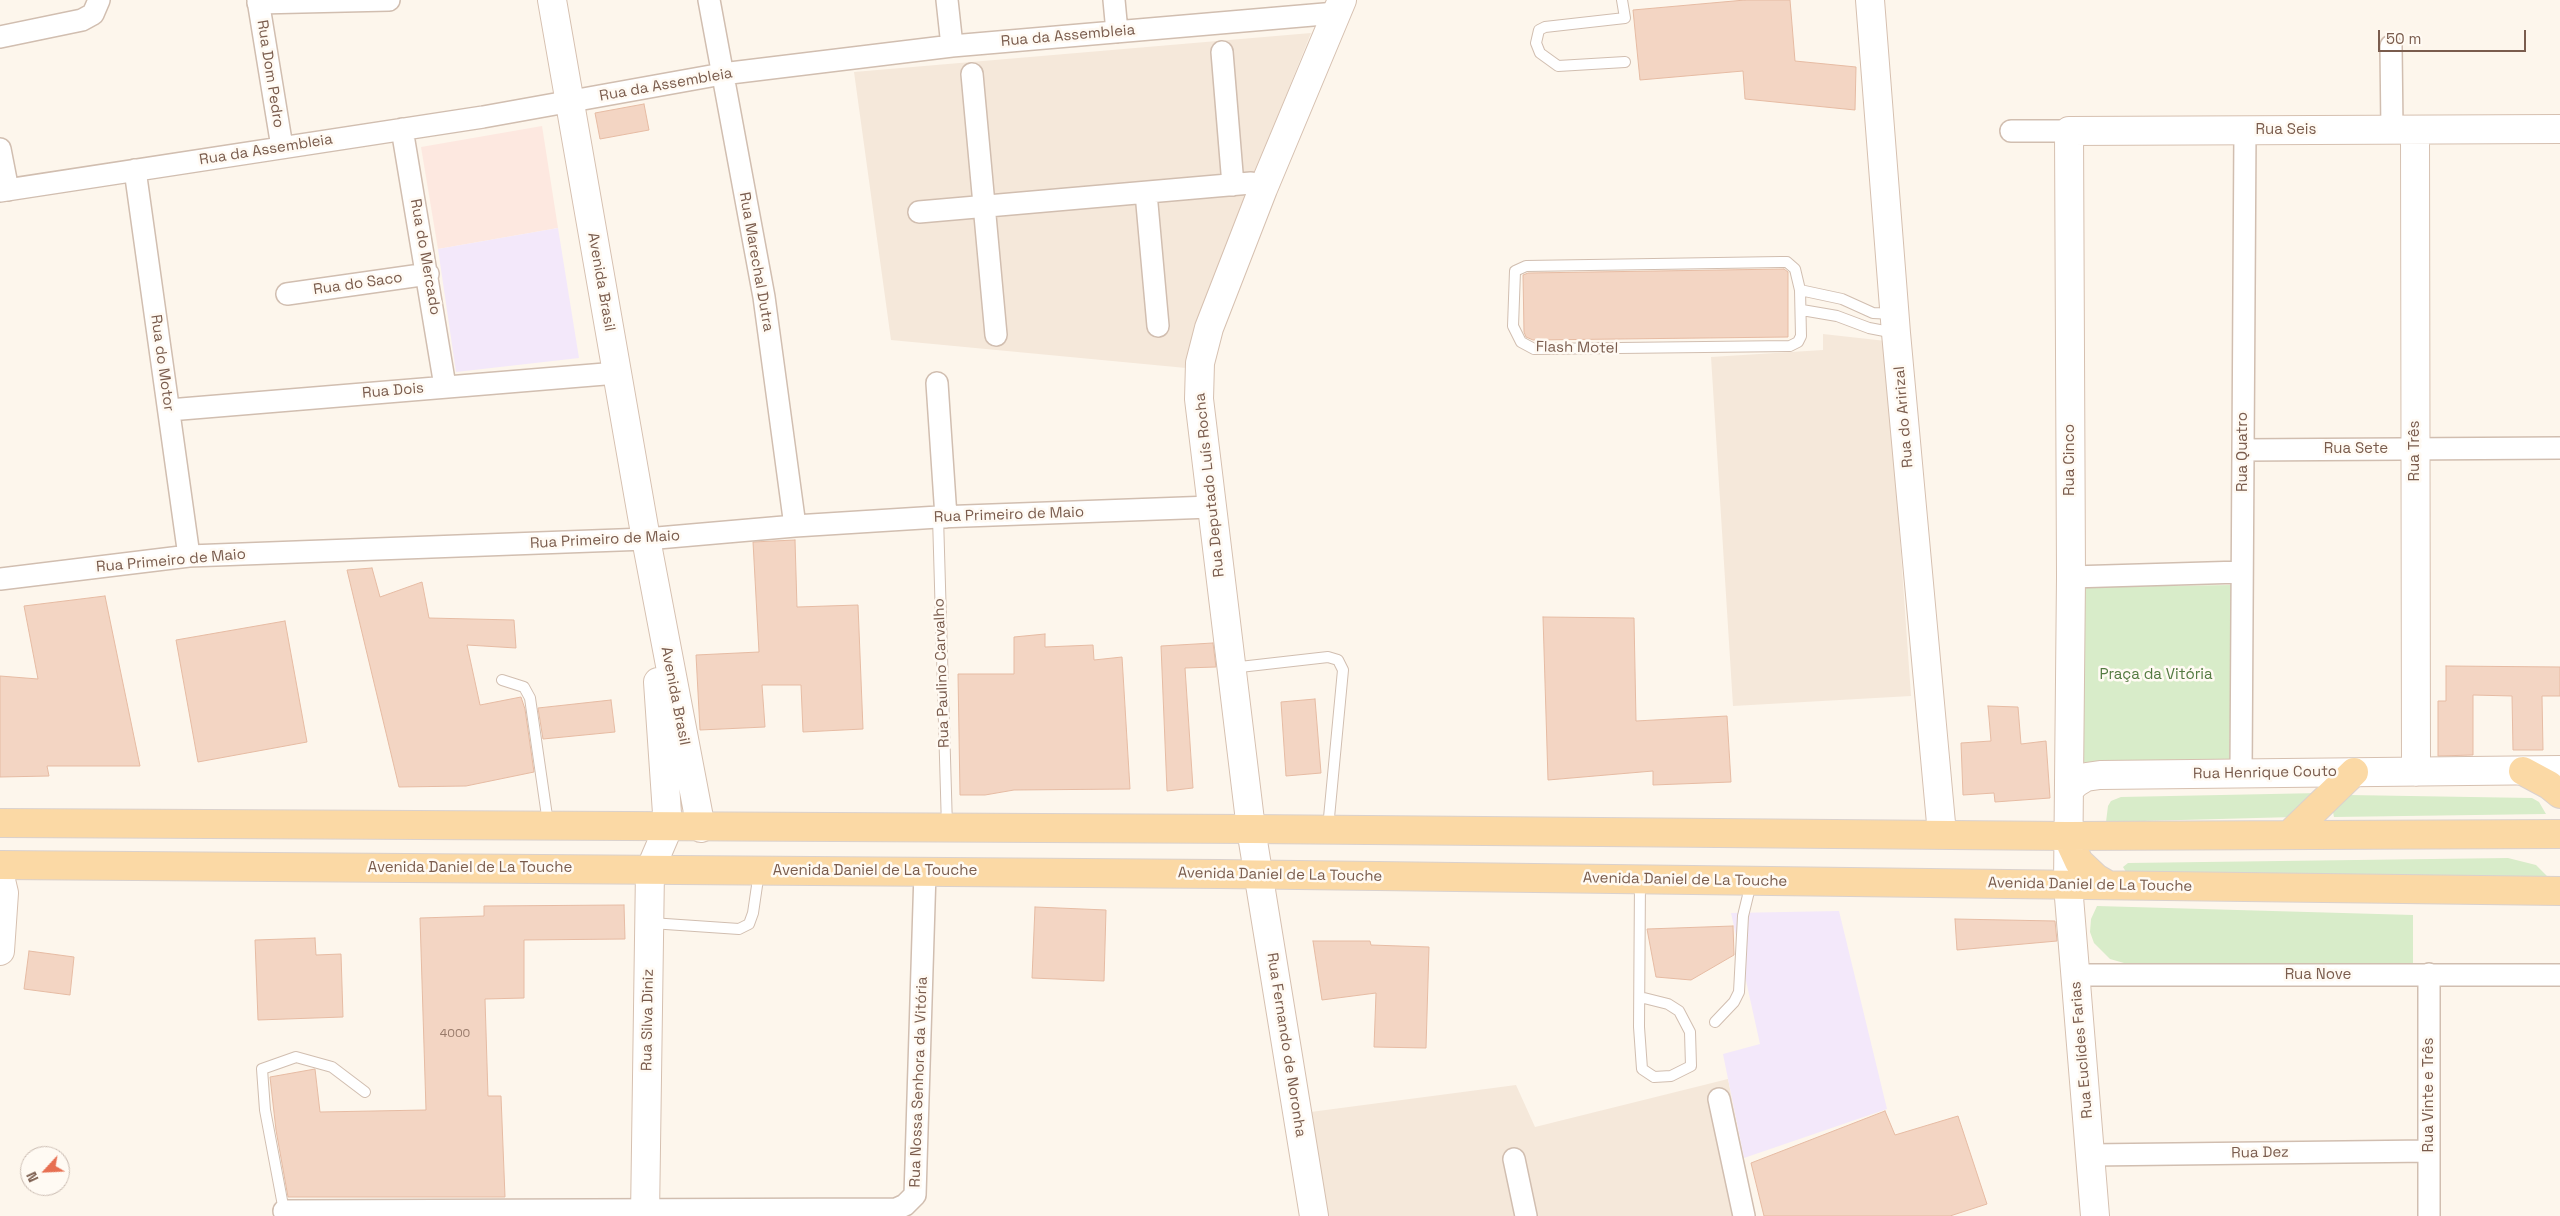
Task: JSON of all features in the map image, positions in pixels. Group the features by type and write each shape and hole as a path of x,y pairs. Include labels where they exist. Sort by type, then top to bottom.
{"main road":[{"name":"Avenida Brasil","path":"552,0 648,551 701,828"},
{"name":"Rua do Aririzal","path":"1870,0 1895,324 1942,834"},
{"name":"Rua Deputado Luís Rocha","path":"1258,874 1211,507 1199,399 1200,363 1209,328 1263,189 1339,7"},
{"name":"Rua Três","path":"2403,130 2415,448 2416,772"},
{"name":"Rua Seis","path":"2069,131 2560,130"},
{"name":"Rua Cinco","path":"2069,131 2069,790"},
{"name":"Avenida Brasil","path":"648,551 668,828"},
{"name":"Rua Henrique Couto","path":"2069,790 2086,777 2100,775 2560,770"},
{"path":"2523,771 2543,781 2560,794"},
{"path":"2290,834 2354,772"},
{"path":"2068,885 2067,836 2069,790"},
{"path":"0,823 668,828 1328,829 2067,836 2560,834"},
{"path":"668,828 696,870"},
{"name":"Rua Silva Diniz","path":"645,1212 650,870 668,828"},
{"path":"2067,836 2079,862 2096,878 2108,885"},
{"name":"Avenida Daniel de La Touche","path":"0,865 1258,874 2560,891"},
{"name":"Rua Fernando de Noronha","path":"1258,874 1314,1216"},
{"path":"0,876 4,893 0,951"},
{"name":"Rua Euclídes Farias","path":"2068,885 2095,1216"}],"street":[{"path":"0,37 82,20 93,14 99,0"},
{"path":"258,2 390,0"},
{"name":"Rua Marechal Dutra","path":"709,0 764,297 795,526"},
{"path":"947,0 952,46"},
{"path":"1114,0 1117,32"},
{"name":"Rua Dom Pedro","path":"258,2 282,147"},
{"name":"Rua da Assembleia","path":"4,190 570,102 722,74 952,46 1117,32 1339,7"},
{"path":"2391,46 2403,130"},
{"path":"1222,52 1234,185"},
{"path":"972,74 996,336"},
{"name":"Rua do Mercado","path":"402,129 428,274 445,386"},
{"name":"Rua Quatro","path":"2241,773 2245,130"},
{"name":"Rua Seis","path":"2012,131 2069,131"},
{"path":"0,149 4,190"},
{"name":"Rua do Motor","path":"135,170 189,556"},
{"path":"919,212 1234,185 1251,184 1263,189"},
{"path":"1146,192 1158,326"},
{"name":"Rua do Saco","path":"287,294 428,274"},
{"name":"Rua Dois","path":"169,410 617,373"},
{"path":"937,383 942,517"},
{"name":"Rua Sete","path":"2243,450 2560,448"},
{"name":"Rua Primeiro de Maio","path":"0,579 189,556 648,551 795,526 942,517 1211,507"},
{"path":"2070,578 2242,572"},
{"name":"Rua Nossa Senhora da Vitória","path":"284,1210 645,1212 896,1209 910,1202 915,1195 925,872"},
{"name":"Rua Vinte e Três","path":"2429,974 2429,1216"},
{"name":"Rua Nove","path":"2075,975 2560,975"},
{"path":"1719,1099 1744,1216"},
{"name":"Rua Dez","path":"2090,1155 2429,1151"},
{"path":"1514,1159 1526,1216"}],"lane":[{"path":"1622,0 1625,18 1545,27 1539,30 1536,43 1540,53 1558,66 1625,62"},
{"name":"Flash Motel","path":"1787,262 1795,269 1800,290 1802,310 1801,336 1798,342 1783,347 1534,350 1521,342 1513,326 1515,271 1532,265 1787,262"},
{"path":"1800,290 1842,299 1895,324"},
{"path":"1802,310 1838,316 1869,328 1895,324"},
{"name":"Rua Paulino Carvalho","path":"942,517 947,828"},
{"path":"1231,668 1328,657 1338,660 1343,670 1328,829"},
{"path":"502,680 524,687 530,698 549,827"},
{"path":"650,923 740,929 749,924 753,913 760,870"},
{"path":"1640,879 1640,997 1642,1069 1654,1077 1671,1076 1691,1066 1690,1032 1679,1011 1668,1004 1640,997"},
{"path":"1715,1022 1734,1002 1739,992 1744,916 1751,880"},
{"path":"284,1210 265,1110 262,1069 296,1057 332,1067 365,1092"}],"shaded area":[{"path":"1311,33 1251,183 1190,348 1186,368 891,340 854,72"},
{"path":"542,126 558,228 438,249 421,147"},
{"path":"558,228 579,358 456,372 438,249"},
{"path":"1823,334 1886,341 1911,696 1733,706 1711,357 1823,350"},
{"path":"1839,911 1887,1109 1744,1158 1723,1054 1760,1044 1731,913"},
{"path":"1728,1079 1755,1216 1320,1216 1303,1113 1516,1085 1535,1127"}],"green space":[{"name":"Praça da Vitória","path":"2233,585 2229,764 2081,762 2079,587"},
{"path":"2321,793 2294,817 2106,822 2108,806 2111,801 2121,797"},
{"path":"2349,795 2532,798 2539,802 2546,814 2334,817 2333,812"},
{"path":"2508,858 2536,865 2550,879 2126,872 2123,867 2128,863"},
{"path":"2097,906 2413,915 2413,964 2124,963 2110,959 2094,943 2090,932 2091,919"}],"building":[{"path":"1745,0 1790,0 1795,61 1856,67 1855,110 1745,99 1743,71 1640,80 1633,10"},
{"path":"644,104 649,130 600,139 595,113"},
{"path":"1784,269 1788,272 1788,337 1533,340 1526,337 1524,332 1523,275 1528,273"},
{"path":"795,540 797,607 858,605 863,729 803,732 801,685 762,685 765,727 700,730 696,655 759,652 753,542"},
{"path":"372,568 380,597 422,582 429,618 514,620 516,648 467,645 480,705 521,697 525,709 534,772 466,786 399,787 347,570"},
{"path":"105,596 140,766 47,766 49,776 0,777 0,676 38,679 24,606"},
{"path":"1543,617 1634,618 1636,721 1727,716 1731,782 1653,785 1653,771 1548,780"},
{"path":"285,621 307,742 198,762 176,640"},
{"path":"1045,634 1045,647 1093,645 1094,660 1122,657 1130,789 1014,790 985,795 960,795 958,674 1014,674 1014,637"},
{"path":"1213,643 1216,667 1185,668 1193,788 1167,791 1161,646"},
{"path":"2446,666 2560,667 2560,696 2542,696 2543,750 2513,750 2512,696 2473,695 2473,755 2438,756 2438,701 2446,701"},
{"path":"1315,699 1321,773 1286,776 1281,702"},
{"path":"611,700 615,732 543,739 538,708"},
{"path":"1988,706 2018,707 2021,744 2046,741 2050,798 1995,802 1994,793 1963,795 1961,743 1991,741"},
{"path":"624,905 625,939 524,940 524,998 485,999 488,1096 501,1096 505,1197 288,1197 276,1130 270,1077 315,1069 320,1112 426,1110 420,918 484,916 484,906"},
{"path":"1035,907 1106,910 1104,981 1032,978"},
{"path":"1955,919 2055,921 2057,941 1957,950"},
{"path":"1733,926 1734,955 1691,980 1656,977 1647,929"},
{"path":"315,938 316,955 341,954 343,1017 258,1020 255,940"},
{"path":"1313,941 1370,941 1371,945 1429,947 1426,1048 1374,1047 1376,993 1322,1000"},
{"path":"29,951 74,957 70,995 24,989"},
{"path":"1885,1111 1895,1135 1958,1116 1987,1204 1950,1216 1764,1216 1751,1163"}]}
